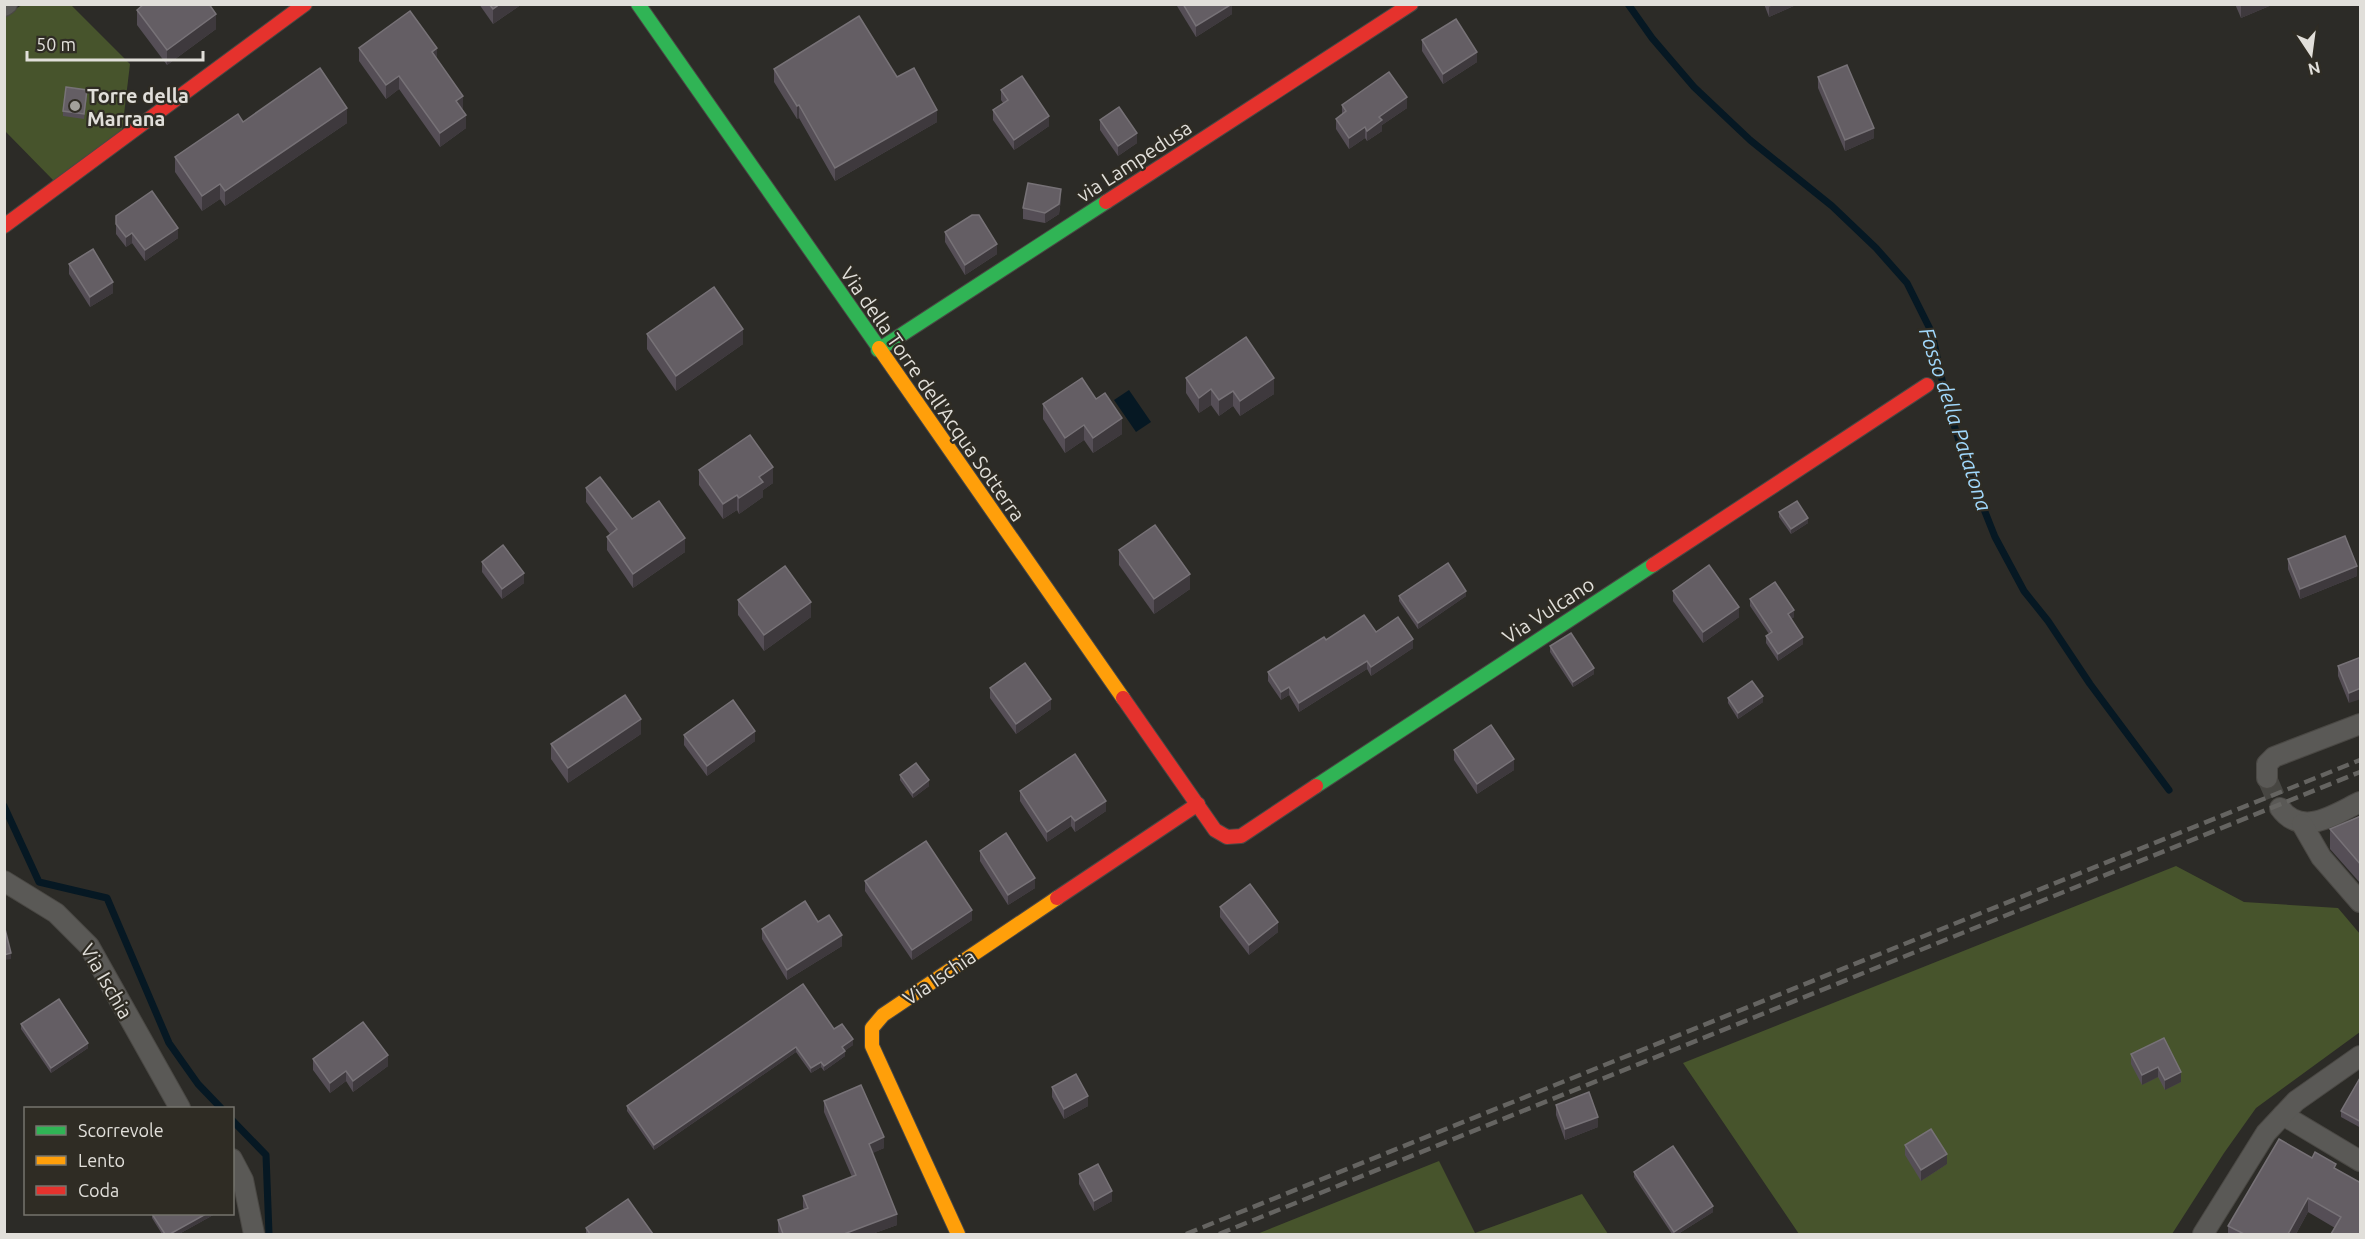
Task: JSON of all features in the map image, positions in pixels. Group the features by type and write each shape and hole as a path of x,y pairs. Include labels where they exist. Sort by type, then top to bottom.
{"street":[{"path":"4,226 305,4"},
{"name":"Via della Torre dell'Acqua Sotterra","path":"638,4 878,350 1198,804"},
{"name":"via Lampedusa","path":"878,350 1411,4"},
{"name":"Via Vulcano","path":"1198,804 1218,833 1227,837 1241,836 1927,385"},
{"path":"2267,777 2267,764 2274,757 2361,724"},
{"path":"2302,824 2319,821 2361,802"},
{"name":"Via Ischia","path":"958,1234 872,1046 870,1032 873,1023 1198,804"},
{"path":"2280,808 2288,817 2302,824 2320,856 2361,902"},
{"name":"Via Ischia","path":"4,880 50,909 82,937 102,968 179,1107"},
{"path":"2203,1234 2257,1144 2306,1093 2361,1056"},
{"path":"2283,1115 2361,1161"},
{"path":"234,1164 243,1180 254,1234"}],"green space":[{"path":"22,5 71,5 130,64 122,131 54,181 5,131 4,16"},
{"path":"2176,866 2244,902 2338,908 2360,934 2360,1032 2256,1108 2172,1234 1799,1234 1683,1063"},
{"path":"1439,1161 1475,1233 1582,1194 1608,1234 1257,1234"}],"water":[{"path":"1129,390 1151,422 1136,432 1114,400"}],"building":[{"path":"144,4 209,4 216,14 167,50 137,10"},
{"path":"489,4 500,4 493,9"},
{"path":"1183,4 1232,4 1196,26"},
{"path":"410,11 437,48 432,52 463,96 456,101 466,115 440,133 399,76 386,85 359,48"},
{"path":"859,16 897,77 914,68 937,110 835,168 799,105 797,106 774,69"},
{"path":"1456,19 1477,52 1443,74 1422,40"},
{"path":"1847,65 1874,128 1845,140 1818,77"},
{"path":"320,68 347,108 225,191 220,184 202,196 175,157 238,114 243,122"},
{"path":"1389,72 1407,97 1379,117 1382,120 1367,131 1365,127 1349,138 1336,119 1346,111 1342,105"},
{"path":"1022,76 1049,116 1014,140 993,110 1008,100 1001,90"},
{"name":"Torre della Marrana","path":"66,87 87,90 84,114 63,111"},
{"path":"1119,107 1137,133 1118,146 1100,120"},
{"path":"1028,183 1061,189 1059,204 1045,213 1023,208"},
{"path":"152,191 178,228 145,250 132,233 126,237 116,224 116,216"},
{"path":"972,215 979,215 997,244 965,265 945,232"},
{"path":"93,249 113,282 90,297 69,264"},
{"path":"714,287 743,329 676,376 647,334"},
{"path":"1246,337 1274,378 1240,401 1233,391 1219,400 1211,389 1199,398 1186,378"},
{"path":"1082,378 1096,399 1105,393 1122,418 1093,438 1084,425 1065,438 1043,404"},
{"path":"750,435 773,467 759,477 763,482 739,498 737,495 723,504 699,470"},
{"path":"600,477 632,519 659,501 685,538 633,574 607,537 617,529 586,488"},
{"path":"1797,501 1808,518 1791,529 1779,512"},
{"path":"1155,525 1190,574 1154,599 1119,550"},
{"path":"2345,536 2357,566 2300,589 2288,559"},
{"path":"503,545 524,573 502,589 482,562"},
{"path":"1448,563 1466,591 1418,623 1399,596"},
{"path":"1709,565 1739,607 1703,632 1673,591"},
{"path":"785,566 811,602 764,635 738,600"},
{"path":"1775,582 1794,610 1788,614 1803,637 1778,654 1766,636 1772,632 1750,599"},
{"path":"1364,615 1376,632 1398,617 1413,639 1371,667 1367,661 1299,703 1289,687 1281,692 1268,672 1324,637 1326,640"},
{"path":"1571,633 1594,668 1573,682 1550,646"},
{"path":"2361,657 2361,688 2349,693 2338,666"},
{"path":"1025,663 1051,699 1016,724 990,688"},
{"path":"1752,681 1763,696 1738,713 1728,698"},
{"path":"625,695 641,719 568,768 551,744"},
{"path":"733,700 755,731 707,766 684,735"},
{"path":"1491,725 1514,759 1477,784 1454,750"},
{"path":"1075,754 1106,801 1075,821 1071,816 1047,832 1020,791"},
{"path":"916,763 929,780 913,793 900,775"},
{"path":"2361,816 2361,865 2330,829"},
{"path":"1006,833 1035,878 1008,895 980,851"},
{"path":"926,841 972,910 912,950 865,881"},
{"path":"1250,884 1278,922 1249,945 1220,907"},
{"path":"805,901 818,922 829,915 842,935 787,970 762,929"},
{"path":"4,925 11,953 4,955"},
{"path":"803,984 834,1029 842,1024 853,1039 842,1047 845,1051 824,1066 821,1062 811,1068 796,1047 654,1145 627,1106"},
{"path":"59,999 88,1043 51,1068 21,1024"},
{"path":"363,1022 388,1055 353,1081 346,1071 330,1083 313,1059"},
{"path":"2164,1038 2181,1072 2165,1080 2158,1067 2142,1075 2131,1054"},
{"path":"1076,1074 1088,1096 1064,1109 1052,1087"},
{"path":"2361,1078 2361,1122 2341,1111"},
{"path":"861,1085 884,1137 869,1144 897,1214 844,1234 783,1234 778,1220 808,1208 803,1196 856,1175 824,1101"},
{"path":"1589,1092 1598,1117 1565,1129 1556,1105"},
{"path":"1931,1129 1947,1154 1921,1170 1905,1145"},
{"path":"2279,1139 2312,1158 2315,1152 2336,1164 2334,1168 2361,1183 2361,1234 2331,1234 2341,1217 2308,1198 2288,1234 2244,1234 2228,1226"},
{"path":"1673,1146 1713,1206 1674,1232 1634,1172"},
{"path":"1098,1164 1112,1191 1094,1201 1079,1174"},
{"path":"628,1199 653,1234 590,1234 586,1228"},
{"path":"153,1215 204,1215 170,1234 165,1234"}],"waterway":[{"name":"Fosso della Patatona","path":"1628,4 1652,38 1694,87 1750,140 1832,206 1876,248 1907,283 1932,333 1947,403 1968,469 1995,537 2024,591 2169,790"},
{"path":"4,806 39,882 107,898 169,1043 198,1084 220,1107"},
{"path":"234,1122 266,1155 269,1234"}],"tunnel":[{"path":"2267,778 2280,808"}],"railway":[{"path":"1186,1234 2360,760"},
{"path":"1219,1234 2360,772"}],"traffic: fast":[{"path":"638,4 879,348"},
{"path":"878,350 1106,202"},
{"path":"1316,786 1653,565"}],"traffic: slow":[{"path":"879,348 1123,698"},
{"path":"958,1234 872,1046 872,1028 883,1015 1057,898"}],"traffic: jam":[{"path":"4,226 305,4"},
{"path":"1106,202 1411,4"},
{"path":"1653,565 1927,385"},
{"path":"1123,698 1215,830 1227,837 1241,836 1316,786"},
{"path":"1057,898 1198,804"}],"place":[{"name":"Torre della Marrana","path":"75,106"}]}
